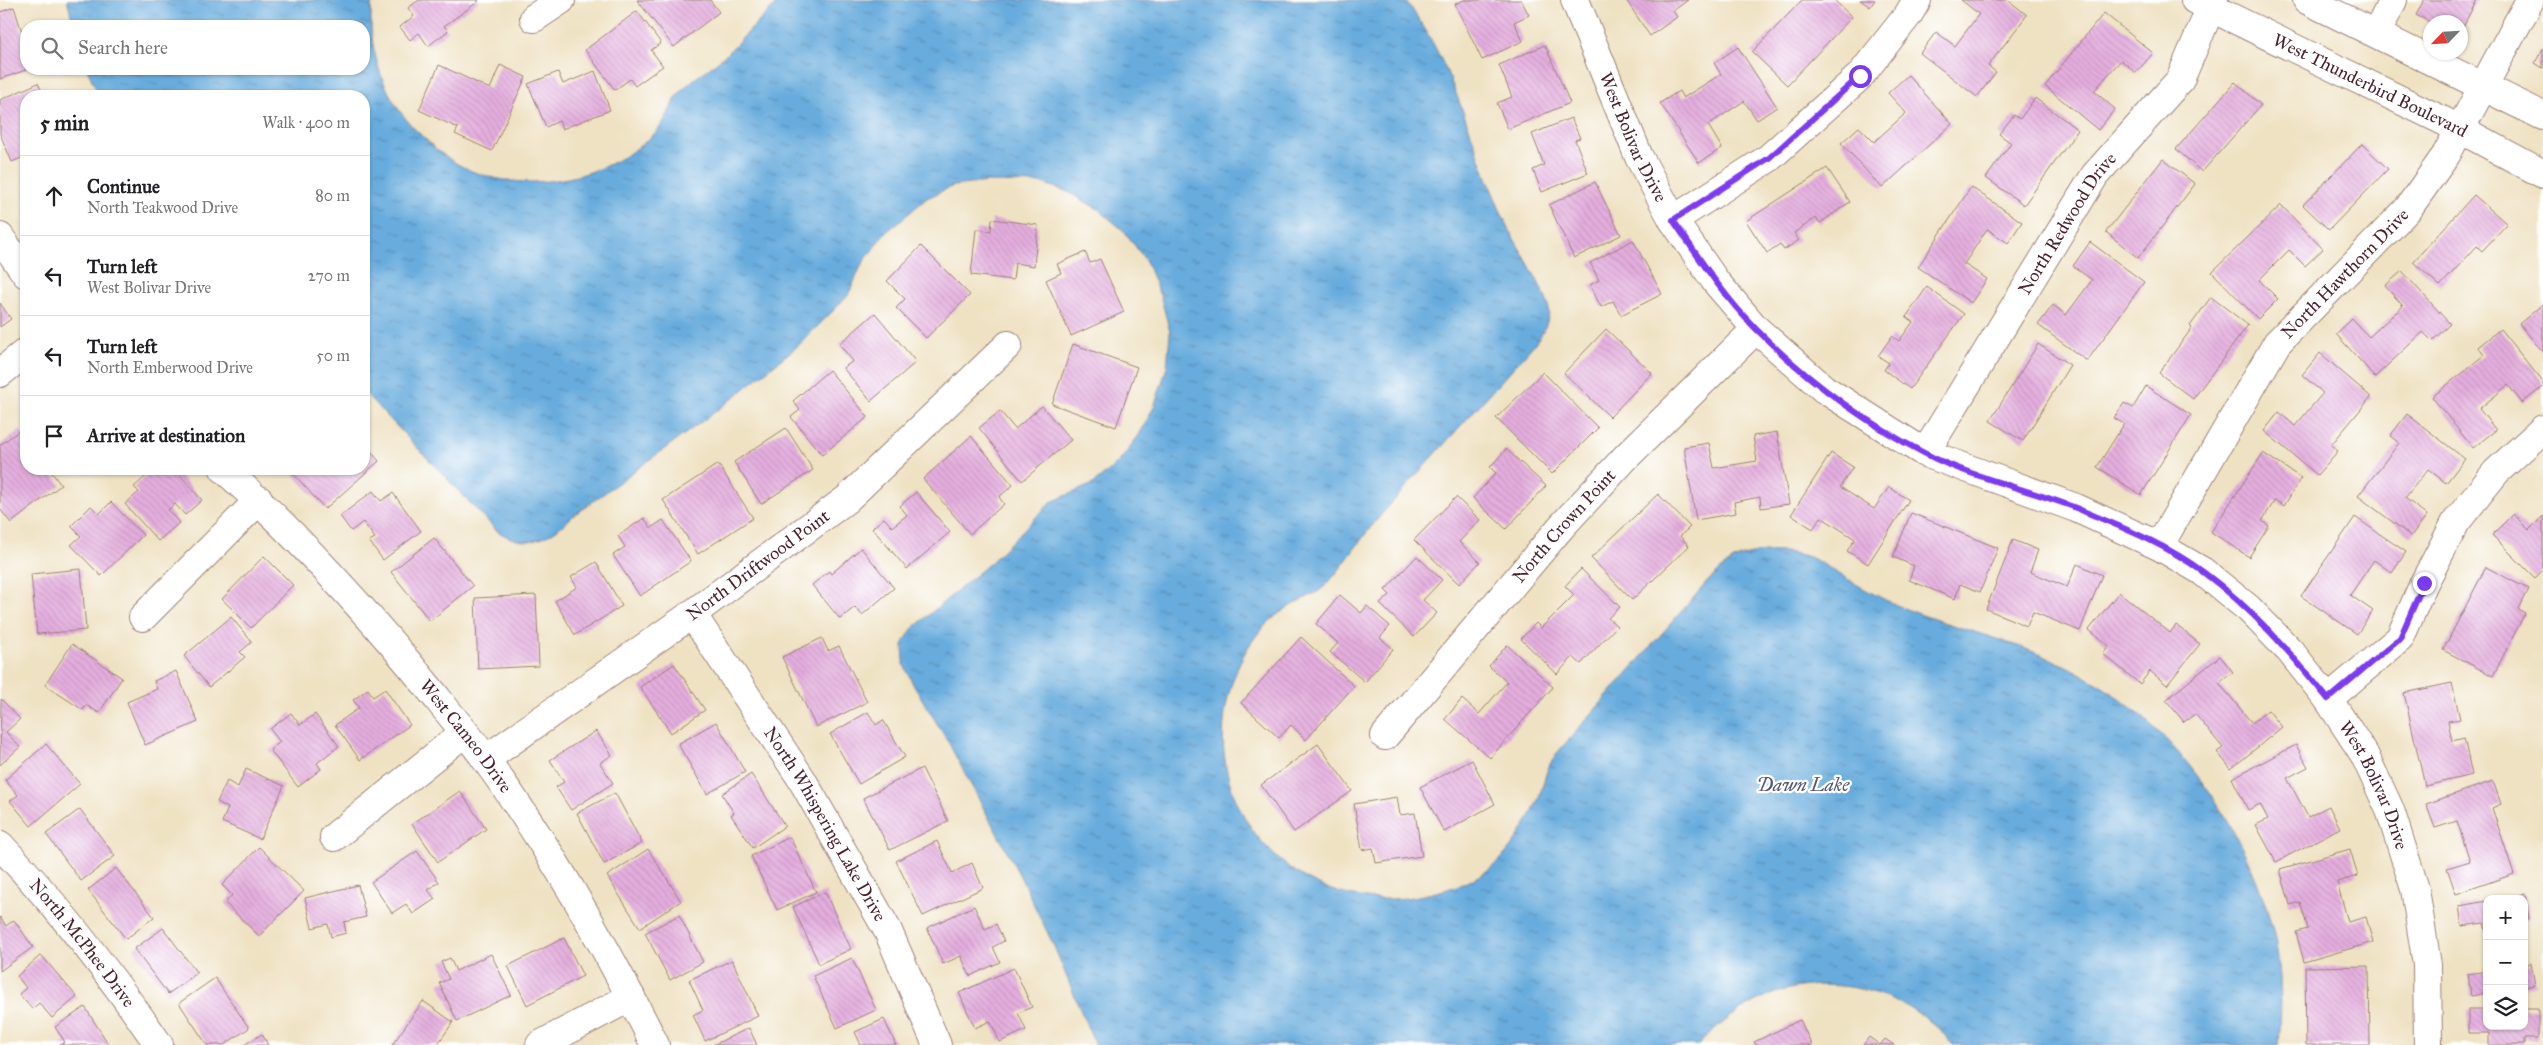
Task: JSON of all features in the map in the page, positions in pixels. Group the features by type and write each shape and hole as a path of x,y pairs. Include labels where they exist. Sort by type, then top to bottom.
{"street":[{"path":"534,18 561,0"},
{"name":"West Bolivar Drive","path":"1575,0 1639,157 1673,220 1716,282 1756,329 1824,389 1925,453 2076,508 2159,546 2202,570 2249,609 2290,651 2328,699 2368,762 2390,810 2414,889 2426,965 2428,1045"},
{"path":"1673,220 1769,158 1860,76 1908,15 1916,0"},
{"path":"2307,0 2543,116"},
{"path":"2377,33 2393,0"},
{"name":"North Hawthorn Drive","path":"2159,546 2277,343 2407,210 2446,155 2485,87 2530,0"},
{"name":"West Thunderbird Boulevard","path":"2207,2 2460,129 2543,174"},
{"name":"North Redwood Drive","path":"1925,453 2095,175 2180,80 2207,2"},
{"path":"0,237 20,265"},
{"name":"North Crown Point","path":"1385,736 1561,528 1626,457 1756,329"},
{"name":"North Driftwood Point","path":"486,759 692,614 846,499 1008,345"},
{"path":"0,373 20,357"},
{"path":"2328,699 2400,638 2424,583 2456,522 2496,472 2543,429"},
{"name":"West Cameo Drive","path":"231,475 259,500 379,626 486,759 560,871 631,997 655,1045"},
{"path":"142,616 259,500"},
{"name":"North Whispering Lake Drive","path":"692,614 802,778 888,931 937,1045"},
{"path":"334,837 464,733"},
{"name":"North McPhee Drive","path":"0,846 24,870 113,978 159,1045"},
{"path":"540,1045 631,997"}],"water":[{"name":"Dawn Lake","path":"67,0 372,0 372,38 375,56 388,92 409,123 439,152 470,170 497,179 525,182 555,180 584,174 611,164 636,149 661,126 683,89 724,56 780,0 1405,0 1424,27 1453,85 1499,208 1544,294 1549,315 1543,330 1530,349 1381,515 1328,583 1320,590 1289,607 1271,620 1243,656 1234,677 1224,724 1226,769 1241,810 1265,845 1297,873 1336,891 1380,899 1437,892 1464,883 1482,874 1502,858 1522,831 1534,809 1546,773 1557,753 1709,580 1737,558 1769,552 1792,553 1815,560 1870,592 1901,607 2020,647 2058,662 2097,683 2133,709 2166,739 2195,772 2220,809 2242,847 2259,888 2273,930 2280,973 2281,1017 2279,1045 1953,1045 1932,1023 1912,1009 1890,999 1867,991 1843,986 1819,985 1771,994 1749,1005 1703,1039 1700,1045 1095,1045 1053,944 1020,876 947,740 914,686 904,665 903,644 912,629 990,563 1051,502 1093,484 1118,463 1139,435 1154,407 1167,367 1170,332 1161,298 1146,261 1124,231 1098,209 1068,192 1042,183 987,182 953,186 927,198 883,235 861,266 848,296 799,345 719,409 555,531 538,540 519,540 497,531 370,398 370,90 96,90 90,75 370,75 370,20 72,20"}],"building":[{"path":"419,0 479,1 444,26 448,31 428,46 419,33 410,40 400,27 414,16 408,8"},
{"path":"637,0 710,0 719,12 674,47"},
{"path":"1464,0 1521,0 1529,15 1514,22 1523,41 1482,60 1455,4"},
{"path":"1626,0 1688,0 1673,11 1677,17 1650,36"},
{"path":"1802,0 1834,0 1852,17 1787,85 1752,52"},
{"path":"1860,0 1875,0 1870,7"},
{"path":"1961,0 2008,0 2027,15 1988,66 1996,72 1977,97 1920,53 1936,32 1955,46 1979,14"},
{"path":"2424,0 2477,0 2468,17 2468,15 2423,15 2423,18 2416,15"},
{"path":"14,7 20,26 20,72 0,79 0,12"},
{"path":"637,11 661,43 651,50 663,66 635,86 630,79 615,90 585,50"},
{"path":"2104,13 2153,53 2136,73 2121,60 2094,91 2115,109 2098,130 2045,86"},
{"path":"1545,45 1570,103 1508,129 1497,103 1512,97 1499,65"},
{"path":"1738,47 1777,107 1757,120 1744,101 1708,125 1722,148 1699,163 1660,103 1679,91 1683,98 1721,74 1714,63"},
{"path":"2543,48 2543,68 2535,63"},
{"path":"439,65 490,89 500,65 526,77 492,151 455,134 458,128 419,110"},
{"path":"595,71 610,110 562,129 559,121 546,127 528,84 558,72 563,84"},
{"path":"1908,75 1952,124 1882,188 1841,143 1859,127 1874,142 1906,113 1888,93"},
{"path":"2235,82 2261,105 2202,172 2176,149"},
{"path":"38,83 41,90 22,90"},
{"path":"20,91 20,159 12,162 0,134 0,100"},
{"path":"2035,98 2078,130 2024,205 1986,178 2011,143 1999,134 2014,115 2020,119"},
{"path":"1571,118 1580,138 1575,140 1588,173 1542,192 1533,170 1544,165 1532,134"},
{"path":"2362,144 2388,169 2329,230 2303,205"},
{"path":"2163,159 2195,184 2138,258 2106,232"},
{"path":"1827,168 1850,202 1820,223 1816,218 1794,233 1799,240 1784,250 1780,244 1767,253 1746,221"},
{"path":"1595,182 1621,235 1574,258 1549,205"},
{"path":"1971,187 2022,222 2008,243 1987,229 1964,264 1987,279 1971,303 1918,267"},
{"path":"2474,195 2507,224 2482,251 2477,246 2440,286 2413,262"},
{"path":"2281,205 2323,249 2305,266 2289,250 2259,280 2278,299 2258,319 2212,272"},
{"path":"992,219 1038,225 1034,266 1015,263 1013,280 971,275 976,229 991,231"},
{"path":"1633,240 1662,294 1621,315 1613,301 1601,307 1590,285 1599,280 1590,263"},
{"path":"2090,242 2144,282 2087,361 2038,325 2053,305 2066,315 2092,280 2073,266"},
{"path":"921,246 970,295 926,338 896,308 905,299 887,281"},
{"path":"1085,252 1090,263 1100,259 1124,312 1071,336 1046,280 1061,273 1057,264"},
{"path":"2402,271 2450,324 2432,341 2423,332 2375,377 2336,334 2352,319 2369,337 2403,306 2385,286"},
{"path":"1927,287 1964,314 1910,389 1884,370 1889,363 1878,356 1892,336 1899,341 1913,322 1906,317"},
{"path":"2211,297 2248,325 2193,399 2159,373 2192,328 2190,326"},
{"path":"0,303 11,319 0,327"},
{"path":"2543,304 2543,352 2519,324"},
{"path":"875,313 916,362 871,401 843,368 853,361 839,344"},
{"path":"1606,329 1652,373 1610,417 1564,373"},
{"path":"2500,329 2543,382 2543,387 2522,403 2508,385 2479,409 2496,430 2473,448 2432,397 2484,355 2478,347"},
{"path":"1073,344 1137,367 1116,427 1052,404"},
{"path":"2038,344 2070,365 2023,441 1990,421"},
{"path":"2320,353 2371,397 2331,445 2338,451 2317,475 2264,431 2279,412 2295,426 2323,393 2302,375"},
{"path":"829,370 868,417 822,455 791,417 800,410 793,401"},
{"path":"1543,372 1598,428 1552,474 1496,418"},
{"path":"2146,386 2191,415 2141,495 2097,467 2124,424 2114,418 2124,403 2133,408"},
{"path":"1042,406 1071,440 1022,481 979,428 1000,411 1015,429"},
{"path":"2407,414 2465,459 2446,483 2428,469 2405,498 2427,515 2411,536 2358,496 2399,443 2390,436"},
{"path":"786,428 813,470 761,504 734,462"},
{"path":"20,430 20,475 54,475 61,485 11,523 0,509 0,445"},
{"path":"1777,432 1789,504 1761,508 1760,497 1734,502 1736,513 1696,520 1684,447 1709,443 1714,468 1757,461 1753,436"},
{"path":"971,436 1013,485 999,497 1004,504 970,534 923,479"},
{"path":"1506,449 1546,486 1506,529 1473,498 1496,473 1490,467"},
{"path":"370,450 379,461 370,469"},
{"path":"1831,453 1853,467 1840,487 1874,509 1889,487 1909,500 1868,564 1847,551 1855,539 1821,517 1813,529 1791,515"},
{"path":"2263,453 2301,478 2284,506 2275,500 2262,521 2269,526 2249,557 2211,532"},
{"path":"718,464 753,518 698,554 663,500"},
{"path":"147,475 180,475 202,500 185,515 175,504 168,510 179,523 158,541 125,504 139,492 134,487"},
{"path":"294,475 363,475 325,509"},
{"path":"373,491 381,501 393,493 421,531 383,560 369,541 375,538 363,522 351,531 340,516"},
{"path":"916,492 950,532 907,569 872,528 884,518 892,527 907,515 900,506"},
{"path":"1658,494 1690,527 1680,536 1689,546 1632,600 1591,558"},
{"path":"1456,497 1480,520 1459,542 1480,562 1459,584 1414,540"},
{"path":"111,502 143,535 101,576 71,545 81,536 71,526 91,506 99,514"},
{"path":"1911,513 1998,548 1980,592 1960,584 1955,599 1909,580 1914,566 1893,557"},
{"path":"2513,514 2529,530 2543,516 2543,570 2535,578 2492,535"},
{"path":"2355,517 2406,552 2392,573 2374,560 2350,595 2373,611 2357,634 2301,596"},
{"path":"644,518 651,528 663,520 691,561 640,596 613,555 625,547 618,536"},
{"path":"434,538 473,586 430,621 391,572"},
{"path":"2013,540 2038,550 2030,572 2067,587 2077,564 2102,575 2080,631 2033,612 2027,626 1986,609"},
{"path":"861,548 894,588 862,615 855,607 840,619 812,585 829,571 831,574"},
{"path":"264,556 293,585 251,628 222,599"},
{"path":"1417,556 1442,580 1423,600 1437,613 1414,637 1380,604 1390,595 1385,590"},
{"path":"596,562 622,606 575,635 555,601 577,587 571,577"},
{"path":"2486,567 2528,589 2518,609 2525,613 2493,676 2443,650"},
{"path":"81,569 86,630 37,634 31,574"},
{"path":"1581,569 1620,607 1608,618 1617,626 1581,664 1573,657 1557,674 1521,639 1536,623 1541,628 1574,595 1565,586"},
{"path":"2119,592 2170,633 2176,625 2200,644 2167,685 2150,671 2140,684 2103,654 2109,646 2089,630"},
{"path":"536,595 539,666 478,669 475,598"},
{"path":"1340,595 1361,613 1367,606 1390,626 1380,638 1393,649 1365,682 1330,652 1338,643 1316,624"},
{"path":"231,617 252,642 240,652 245,657 209,687 184,656"},
{"path":"1301,637 1354,686 1306,740 1291,725 1279,738 1241,703"},
{"path":"822,638 828,651 839,646 867,702 816,727 782,657"},
{"path":"72,644 122,678 99,713 86,705 83,710 45,685"},
{"path":"1507,645 1553,687 1490,758 1445,719 1462,699 1479,714 1507,682 1489,666"},
{"path":"2220,656 2233,672 2219,683 2252,723 2268,710 2282,727 2231,769 2217,752 2223,748 2195,714 2184,722 2166,700"},
{"path":"674,664 705,710 671,733 640,687"},
{"path":"176,671 198,722 145,745 127,702 157,689 154,681"},
{"path":"2452,683 2460,719 2448,721 2452,741 2464,738 2472,775 2425,786 2404,693"},
{"path":"368,689 373,697 385,689 410,725 360,760 335,725 359,708 353,700"},
{"path":"1,699 20,719 6,732 20,747 0,765"},
{"path":"868,712 876,725 883,720 905,757 859,784 830,734"},
{"path":"291,713 300,725 315,714 339,746 317,763 321,769 298,787 270,750 280,742 270,729"},
{"path":"716,722 745,772 707,794 678,744"},
{"path":"596,731 612,755 600,763 613,783 571,810 556,787 564,782 550,760"},
{"path":"46,744 80,784 31,826 10,801 18,795 5,780"},
{"path":"1318,744 1352,791 1294,832 1261,785"},
{"path":"2296,745 2308,767 2287,778 2308,817 2329,806 2340,828 2276,862 2256,825 2268,819 2260,804 2248,810 2232,778"},
{"path":"1472,760 1495,804 1444,832 1420,787"},
{"path":"922,768 948,821 890,850 863,798"},
{"path":"246,769 284,786 260,839 222,822 228,808 217,802 227,781 238,787"},
{"path":"751,774 785,826 753,848 731,815 734,813 722,794"},
{"path":"2493,781 2501,804 2492,808 2514,874 2456,894 2447,868 2470,861 2457,821 2435,828 2426,804"},
{"path":"460,791 486,829 438,862 412,824"},
{"path":"615,793 642,843 604,864 577,813"},
{"path":"1397,797 1400,815 1415,813 1422,856 1376,863 1373,848 1362,850 1354,804"},
{"path":"80,809 115,856 81,881 46,834"},
{"path":"790,837 816,892 777,910 751,856"},
{"path":"937,841 952,873 972,863 983,888 923,916 896,861"},
{"path":"259,847 304,891 259,936 225,903 232,895 222,885"},
{"path":"648,849 681,901 640,928 607,876"},
{"path":"2350,849 2358,876 2337,882 2348,922 2366,917 2373,942 2304,962 2296,932 2308,929 2300,902 2290,905 2280,869"},
{"path":"417,851 439,882 428,890 435,899 413,914 406,904 392,913 371,882"},
{"path":"116,868 154,917 126,939 88,890"},
{"path":"358,885 366,917 344,922 346,933 331,937 328,924 312,928 305,898"},
{"path":"825,892 851,949 819,964 793,907"},
{"path":"2483,902 2483,923 2462,926 2459,906"},
{"path":"974,906 985,929 996,924 1004,941 993,947 1000,962 970,976 961,956 943,964 927,928"},
{"path":"679,915 703,962 670,980 645,933"},
{"path":"0,917 6,926 14,920 33,947 0,971"},
{"path":"163,928 197,973 168,994 134,949"},
{"path":"564,938 583,976 527,1005 508,966"},
{"path":"491,954 511,995 457,1021 439,983 449,979 441,962 450,958 456,971"},
{"path":"41,955 77,997 52,1018 39,1003 32,1009 19,994 26,988 17,976"},
{"path":"852,958 876,1010 837,1028 813,976"},
{"path":"732,960 758,1016 705,1041 693,1015 703,1010 689,980"},
{"path":"2531,963 2535,985 2528,986 2528,985 2528,964"},
{"path":"2369,966 2370,1045 2306,1045 2305,967"},
{"path":"1014,968 1032,1007 1018,1013 1026,1030 1000,1042 990,1021 975,1028 959,993"},
{"path":"2483,972 2483,994 2471,996 2468,974"},
{"path":"215,978 249,1028 224,1045 207,1045 179,1003"},
{"path":"423,1001 453,1022 437,1045 392,1045"},
{"path":"85,1007 109,1045 60,1045 65,1042 55,1027"},
{"path":"2468,1009 2483,1009 2483,1030 2528,1030 2528,1009 2538,1009 2538,1039 2524,1039 2524,1045 2489,1045 2489,1033 2468,1033"},
{"path":"884,1019 896,1045 861,1045 855,1032"},
{"path":"1800,1020 1812,1045 1756,1045 1754,1042"},
{"path":"749,1028 757,1045 713,1045"},
{"path":"262,1034 268,1045 244,1045"},
{"path":"1869,1037 1880,1045 1863,1045"},
{"path":"1885,1039 1894,1045 1880,1045"}],"route":[{"path":"1860,76 1769,158 1673,220 1716,282 1756,329 1824,389 1868,419 1925,453 1993,480 2076,508 2159,546 2202,570 2249,609 2290,651 2328,699 2400,638 2424,583"}]}
